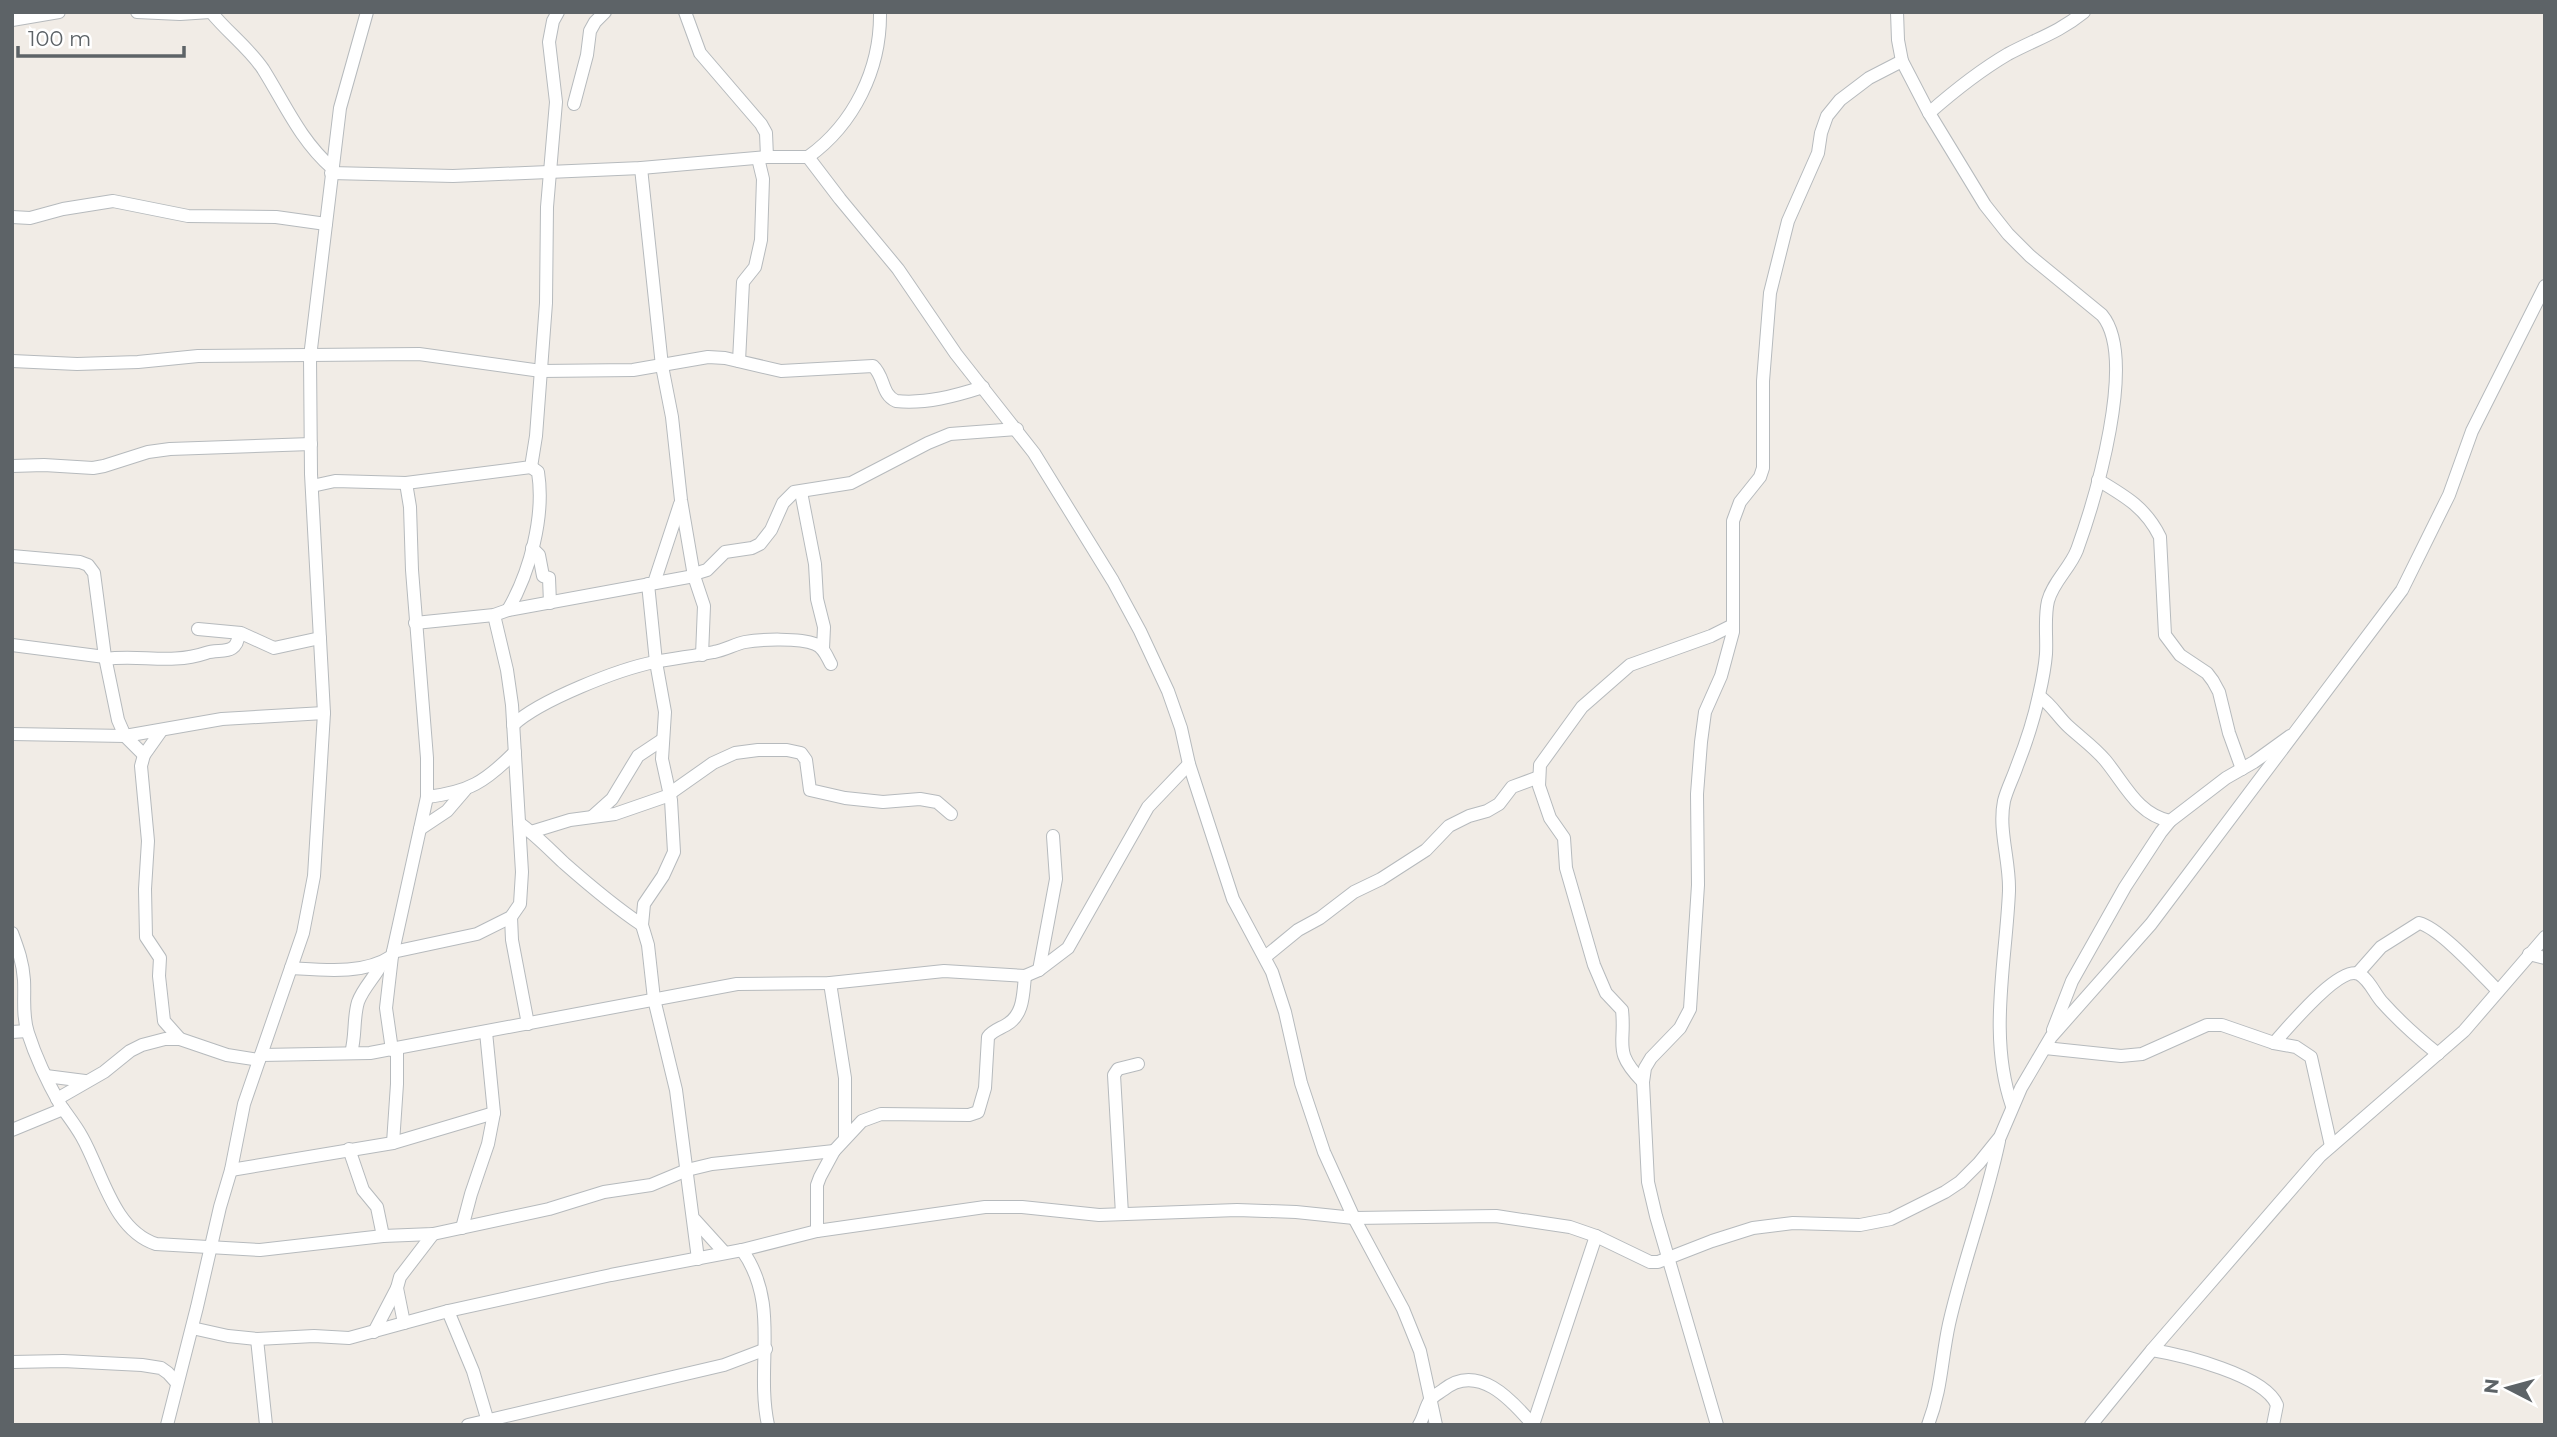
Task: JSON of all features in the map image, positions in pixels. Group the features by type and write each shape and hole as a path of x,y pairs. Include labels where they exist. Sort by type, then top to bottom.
{"street":[{"path":"12,20 59,12"},
{"path":"137,12 211,12 262,67 302,136 331,171 453,176 808,157 834,133 855,107 878,52 880,12"},
{"path":"167,1425 231,1170 244,1104 303,933 314,876 324,713 312,486 310,356 340,108 368,12"},
{"path":"531,467 541,371 550,171 556,102 550,42 553,21 558,12"},
{"path":"574,104 587,55 590,31 605,12"},
{"path":"685,12 700,53 761,124 768,144 763,158 761,240 755,267 743,282 739,361"},
{"path":"1897,12 1902,61 1929,113 1985,205 2008,234 2102,315 2109,324 2116,356 2111,422 2098,480 2076,553 2049,598 2046,614 2046,654 2039,696 2004,801 2003,825 2009,891 2000,1049 2004,1084 2012,1107"},
{"path":"1929,113 1991,65 2021,47 2067,27 2084,12"},
{"path":"1717,1425 1648,1182 1643,1082 1645,1068 1651,1058 1688,1018 1690,1009 1698,885 1697,794 1701,742 1705,712 1725,664 1733,625 1733,521 1740,502 1760,477 1763,468 1763,381 1770,293 1788,221 1818,153 1827,116 1840,100 1870,78 1902,61"},
{"path":"808,157 898,269 956,354 1017,429 1113,581 1140,631 1168,691 1181,728 1189,764 1233,899 1265,957 1285,1012 1301,1083 1324,1152 1354,1218 1403,1308 1420,1351 1436,1425"},
{"path":"641,168 662,366 672,417 681,500 694,575 704,606 702,654"},
{"path":"12,217 30,218 62,209 113,201 197,217 276,217 326,223"},
{"path":"2048,1042 2151,924 2402,590 2449,495 2472,431 2545,286"},
{"path":"12,361 78,364 198,356 419,354 541,371 633,370 708,357 781,371 873,366 881,376 885,391 897,401 951,397 983,387"},
{"path":"415,622 494,615 508,610 694,575 707,570 724,552 752,548 760,544 771,530 788,496 851,483 950,434 1017,429"},
{"path":"12,466 93,468 148,452 170,449 311,444"},
{"path":"312,486 335,481 407,483 531,467 538,472 540,482 532,548 521,587 508,610"},
{"path":"2098,480 2136,503 2148,515 2160,537 2165,635 2180,654 2207,673 2220,692 2229,733 2242,769"},
{"path":"393,1143 397,1084 387,1008 389,957 427,797 426,748 407,483"},
{"path":"801,492 824,627 823,649"},
{"path":"681,500 651,584 656,662 664,712 662,759 670,795 674,852 663,876 643,904 642,925 648,945 654,999 676,1090 698,1259"},
{"path":"532,548 539,555 543,576 549,578 550,603"},
{"path":"12,556 88,565 97,582 105,658 118,720 125,736 144,755"},
{"path":"291,968 339,970 477,933 511,917 520,904 522,892 513,725 507,670 494,615"},
{"path":"1643,1082 1629,1068 1621,1049 1622,1010 1606,993 1594,965 1566,868 1564,838 1550,818 1542,796 1539,777 1541,761 1582,707 1630,665 1711,636 1733,625"},
{"path":"198,629 239,633 274,648 320,638"},
{"path":"12,645 105,658 191,658 207,652 225,652 237,642 239,633"},
{"path":"513,725 522,717 562,695 627,669 756,641 815,644 823,649 831,664"},
{"path":"2039,696 2096,750 2137,803 2158,819 2170,821"},
{"path":"12,734 125,736 222,719 324,713"},
{"path":"160,731 144,755 142,775 148,849 146,937 160,958 159,976 164,1021 180,1039"},
{"path":"1928,1425 1942,1380 1949,1325 1989,1187 2000,1137 2012,1107 2048,1042 2072,981 2126,887 2170,821 2226,778 2297,732"},
{"path":"593,817 611,799 638,756 662,740"},
{"path":"531,831 570,820 615,814 670,795 726,757 758,750 801,753 806,760 808,786 813,791 883,802 920,799 937,802 951,814"},
{"path":"427,797 465,790 480,783 515,752"},
{"path":"12,1130 60,1104 86,1081 104,1072 142,1045 165,1039 180,1039 227,1055 260,1058 318,1056 394,1049 737,984 830,984 944,971 1025,976 1039,970 1068,948 1148,807 1189,764"},
{"path":"1265,957 1298,930 1320,918 1354,892 1381,879 1426,850 1449,826 1487,811 1499,804 1512,787 1539,777"},
{"path":"421,830 446,811 465,790"},
{"path":"519,822 619,909 642,925"},
{"path":"1039,970 1056,879 1053,836"},
{"path":"511,917 512,940 528,1024"},
{"path":"2358,974 2381,947 2419,923 2443,939 2498,991"},
{"path":"12,933 23,967 27,1031 46,1076 60,1104 81,1134 111,1198 128,1224 145,1241 156,1244 260,1250 383,1236 433,1234 549,1209 604,1192 650,1185 687,1170 747,1160 834,1151"},
{"path":"2091,1425 2258,1225 2331,1146 2464,1031 2545,937"},
{"path":"2529,954 2545,958"},
{"path":"351,1053 362,993 389,957"},
{"path":"2274,1043 2329,987 2351,973 2366,980 2402,1024 2438,1054"},
{"path":"817,1231 817,1185 834,1151 862,1121 881,1114 969,1115 978,1112 985,1088 988,1038 991,1033 1013,1022 1018,1016 1025,976"},
{"path":"830,984 845,1078 845,1138"},
{"path":"2048,1042 2121,1056 2142,1054 2207,1025 2222,1025 2274,1043 2296,1047 2311,1057 2331,1146"},
{"path":"12,1032 27,1031"},
{"path":"462,1228 488,1144 494,1114 486,1032"},
{"path":"1122,1214 1114,1075 1118,1069 1138,1064"},
{"path":"46,1076 86,1081"},
{"path":"231,1170 393,1143 494,1114"},
{"path":"192,1328 257,1339 314,1336 349,1338 448,1311 741,1250 817,1231 985,1207 1022,1207 1099,1215 1237,1210 1354,1218 1496,1216 1570,1227 1596,1236 1643,1260 1658,1262 1753,1228 1793,1223 1860,1225 1891,1219 1960,1182 2000,1137"},
{"path":"349,1149 363,1190 377,1207 383,1236"},
{"path":"694,1220 724,1252"},
{"path":"374,1332 397,1288 402,1272 433,1234"},
{"path":"1419,1425 1431,1399 1449,1385 1478,1380 1492,1386 1533,1425 1596,1236"},
{"path":"741,1250 752,1265 761,1289 765,1349 764,1395 768,1425"},
{"path":"397,1288 404,1323"},
{"path":"448,1311 473,1371 488,1423"},
{"path":"257,1339 266,1425"},
{"path":"468,1425 488,1423 724,1365 765,1349"},
{"path":"2152,1350 2188,1356 2245,1379 2268,1392 2277,1405 2273,1425"},
{"path":"12,1362 142,1364 160,1368 177,1383"}]}
